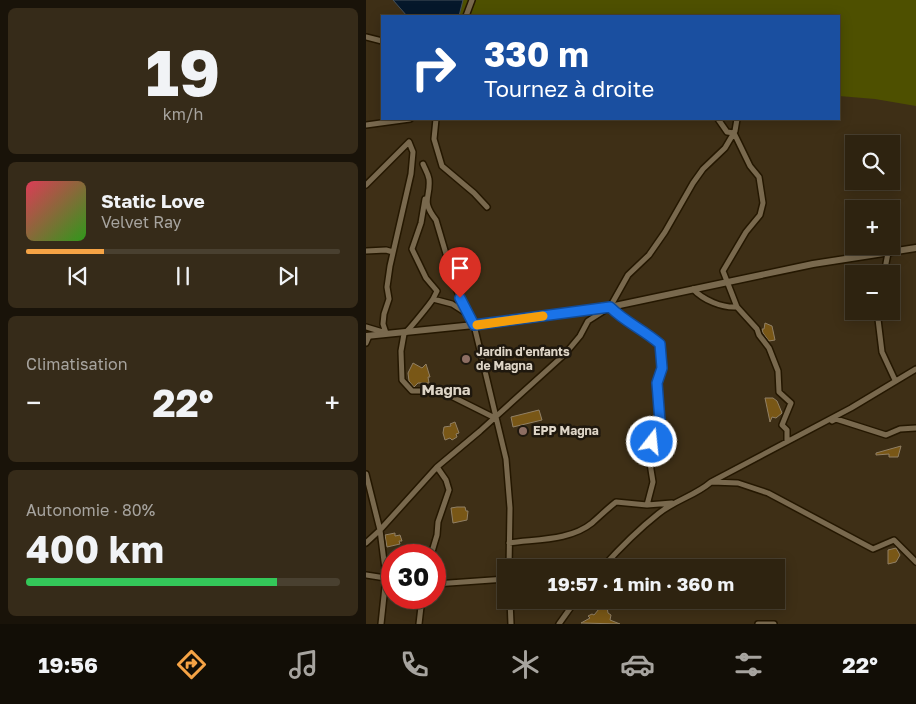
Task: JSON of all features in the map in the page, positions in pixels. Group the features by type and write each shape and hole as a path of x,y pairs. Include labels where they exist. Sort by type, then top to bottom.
{"street":[{"path":"466,15 472,0"},
{"path":"366,37 381,41"},
{"path":"366,125 403,120"},
{"path":"436,120 434,139 442,166 487,207"},
{"path":"719,120 727,132 734,133"},
{"path":"366,543 438,467 565,354 580,336 588,321 610,307 628,275 649,255 665,232 703,169 725,148 734,133 737,120"},
{"path":"734,133 750,166 759,177 763,203 760,215 746,232 723,271 737,307 757,329 759,335 769,348 778,371 779,392 791,403 782,425 787,430 787,441"},
{"path":"366,185 409,142 413,152 387,287 389,299 383,324 386,333"},
{"path":"423,164 428,177 422,224 412,249 426,278 437,291 433,299 404,334 401,351 402,380 412,391 441,391 495,418"},
{"path":"425,198 430,212 436,220 455,285 466,313 474,325 506,459 509,482 510,559"},
{"path":"900,251 916,248"},
{"path":"366,251 386,250 393,252"},
{"path":"366,343 368,336 409,330 474,325 610,307 813,264 874,255"},
{"path":"693,289 702,297 715,303 730,308 737,307"},
{"path":"433,299 452,304 466,313"},
{"path":"610,307 629,323 638,327 660,344 661,349 662,368 657,383 660,422 648,451 653,482 646,505"},
{"path":"878,320 882,352 895,380"},
{"path":"366,327 386,333"},
{"path":"611,559 658,514 675,503 696,494 712,482 822,424 916,369"},
{"path":"822,424 836,419 886,435 900,429 916,428"},
{"path":"434,544 438,522 449,490 446,480 438,467"},
{"path":"366,474 383,544"},
{"path":"712,482 738,483 768,493 873,549 894,540 916,562"},
{"path":"509,543 543,539 578,530 592,523 616,502 646,505 675,503"},
{"path":"366,575 381,577"},
{"path":"446,583 497,580"},
{"path":"381,624 384,609"},
{"path":"419,624 421,609"},
{"path":"510,609 511,624"},
{"path":"559,624 570,609"},
{"path":"758,624 774,624"}],"shaded area":[{"path":"463,0 916,0 916,106 875,99 840,96 840,15 459,15"}],"water":[{"path":"393,0 463,0 459,15 406,15"}],"building":[{"path":"765,323 772,326 775,340 769,341 763,333 762,329 764,329"},
{"path":"413,363 422,368 426,364 430,377 428,377 429,383 418,383 414,387 409,381 408,373"},
{"path":"765,398 773,398 777,401 782,413 776,418 772,417 770,422"},
{"path":"539,410 542,420 513,427 511,417"},
{"path":"455,422 459,433 456,434 457,437 452,440 450,438 445,440 444,427 451,426 450,424"},
{"path":"901,446 898,457 889,457 889,454 876,455 876,453"},
{"path":"465,507 466,511 468,511 467,520 453,523 451,508"},
{"path":"395,533 395,536 400,535 402,541 399,541 400,544 386,544 385,535"},
{"path":"896,548 900,555 896,562 888,564 888,550"},
{"path":"599,609 607,609 608,613 611,615 610,620 620,624 581,623 590,618 588,616 594,615"}],"slow traffic":[{"path":"477,325 543,316"}],"place":[{"name":"Jardin d'enfants de Magna","path":"466,359"},
{"name":"EPP Magna","path":"523,431"}],"district":[{"name":"Magna","path":"446,390"}],"route":[{"path":"460,298 468,318 474,325 610,307 629,323 645,332 660,344 661,349 662,368 657,383 660,422 652,442"}]}
